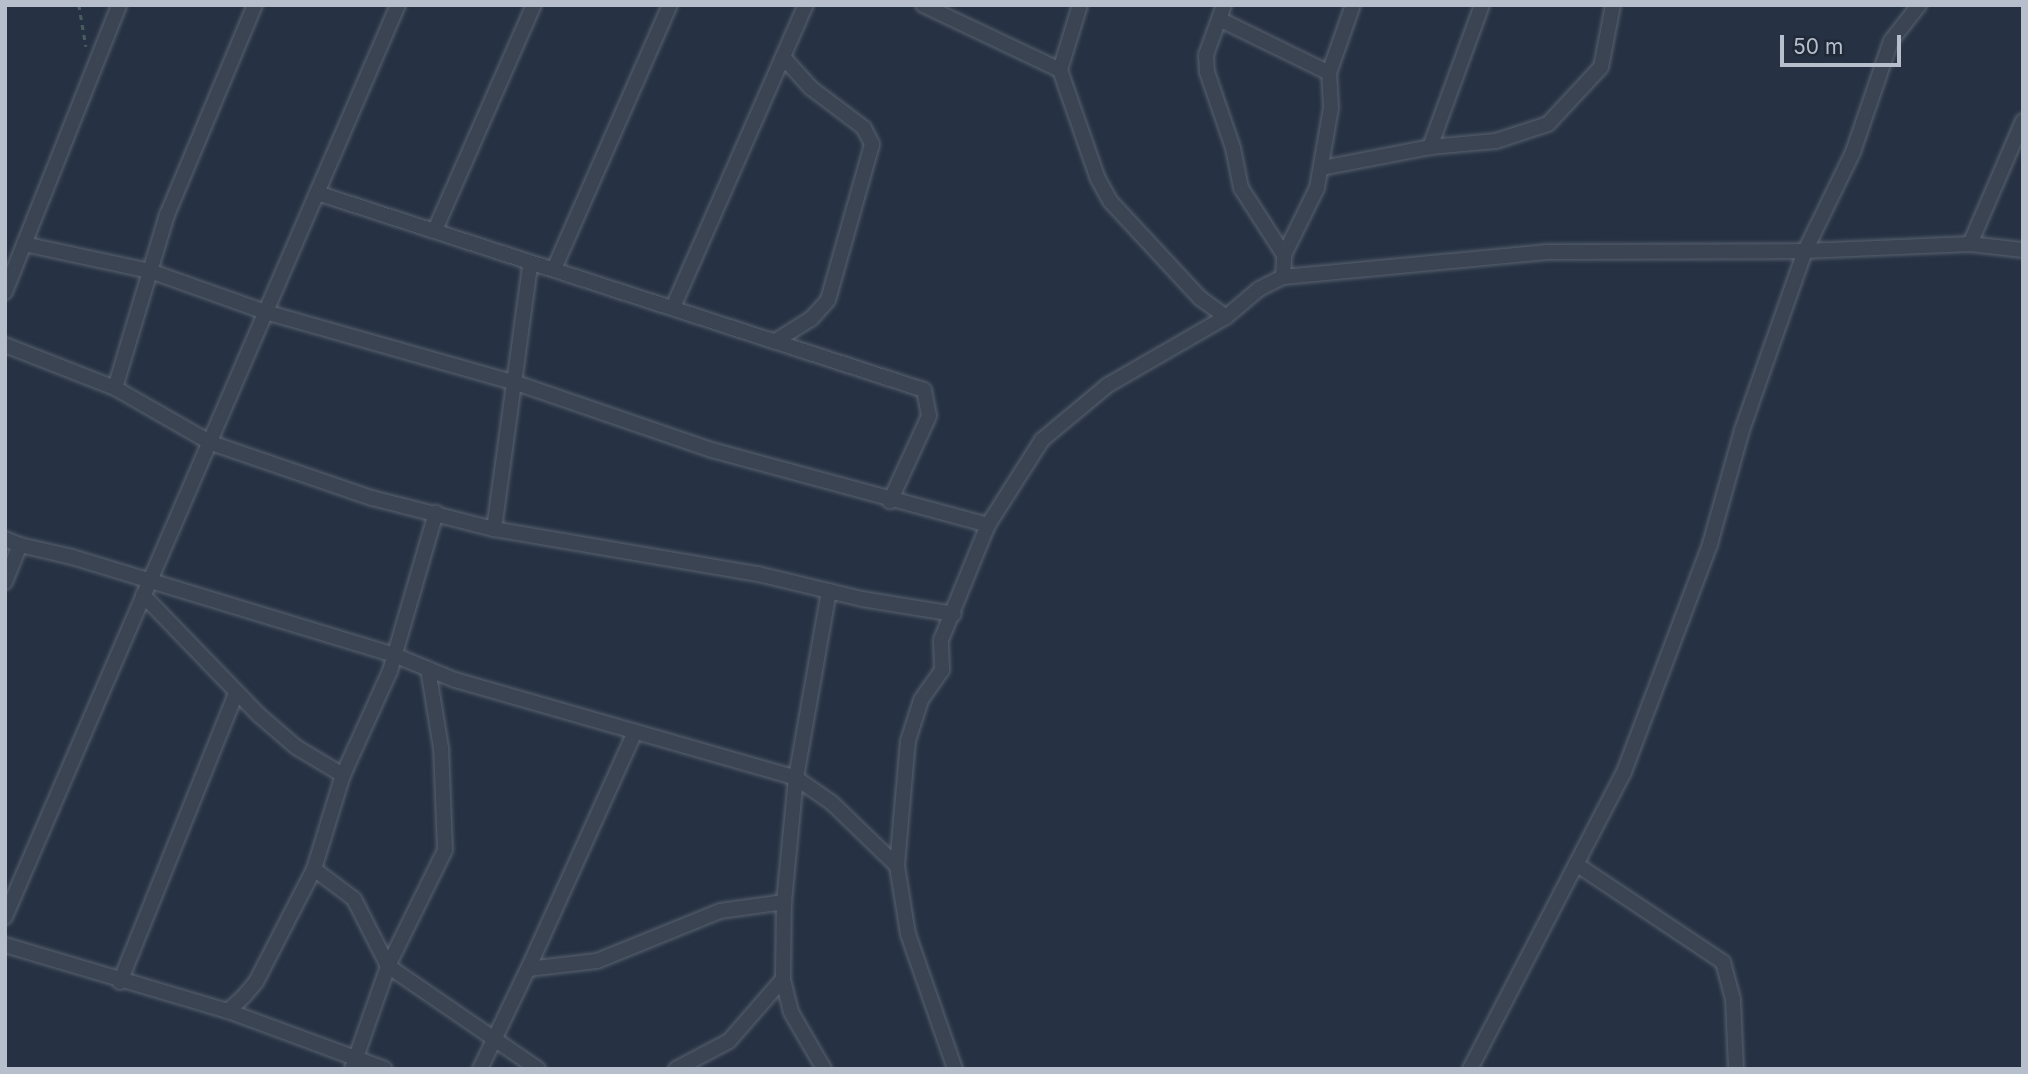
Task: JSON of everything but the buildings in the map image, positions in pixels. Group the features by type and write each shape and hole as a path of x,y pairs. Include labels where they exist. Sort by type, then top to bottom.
{"street":[{"path":"5,292 119,5"},
{"path":"115,388 167,215 255,5"},
{"path":"5,917 398,5"},
{"path":"435,230 534,5"},
{"path":"554,269 670,5"},
{"path":"674,306 806,5"},
{"path":"923,5 947,10 1060,69"},
{"path":"1080,5 1060,69 1111,202 1200,298 1226,317"},
{"path":"1224,5 1221,20 1206,55 1207,72 1233,148 1241,188 1284,255"},
{"path":"1283,277 1284,255 1322,168 1331,108 1329,73 1353,5"},
{"path":"1430,147 1482,5"},
{"path":"1322,168 1430,147 1496,141 1548,124 1601,66 1613,5"},
{"path":"1470,1069 1624,772 1648,701 1683,622 1742,430 1805,251 1853,152 1891,41 1919,5"},
{"path":"1221,20 1329,73"},
{"path":"777,340 811,319 828,300 872,144 864,128 811,88 783,57"},
{"path":"1970,244 2023,121"},
{"path":"317,193 435,230 530,265 554,269 674,306 924,390 929,416 890,501"},
{"path":"24,244 150,271 265,312 516,383 712,450 890,501 988,524"},
{"path":"955,1069 908,934 897,866 908,741 921,700 942,670 941,640 954,614 988,524 1042,440 1108,385 1226,317 1259,289 1283,277 1548,252 1805,251 1970,244 2023,250"},
{"path":"494,529 530,265"},
{"path":"5,345 115,388 211,443 372,498 494,529 758,574 829,591 954,614"},
{"path":"228,1011 256,982 314,869 343,775 394,655 436,513"},
{"path":"5,539 150,578 270,620 394,655 428,669 634,734 796,778 832,803 897,866"},
{"path":"5,583 20,545"},
{"path":"824,1069 791,1012 783,979 784,902 796,778 829,591"},
{"path":"143,595 236,693 296,747 343,775"},
{"path":"354,1064 388,966 445,850 441,748 428,669"},
{"path":"120,982 236,693"},
{"path":"480,1069 634,734"},
{"path":"1576,864 1723,962 1733,1000 1736,1069"},
{"path":"314,869 354,899 388,966 538,1069"},
{"path":"528,969 597,961 720,911 784,902"},
{"path":"5,945 120,982 228,1011 354,1064 385,1069"},
{"path":"676,1069 729,1041 783,979"}],"path":[{"path":"79,5 84,20 88,83"}]}
